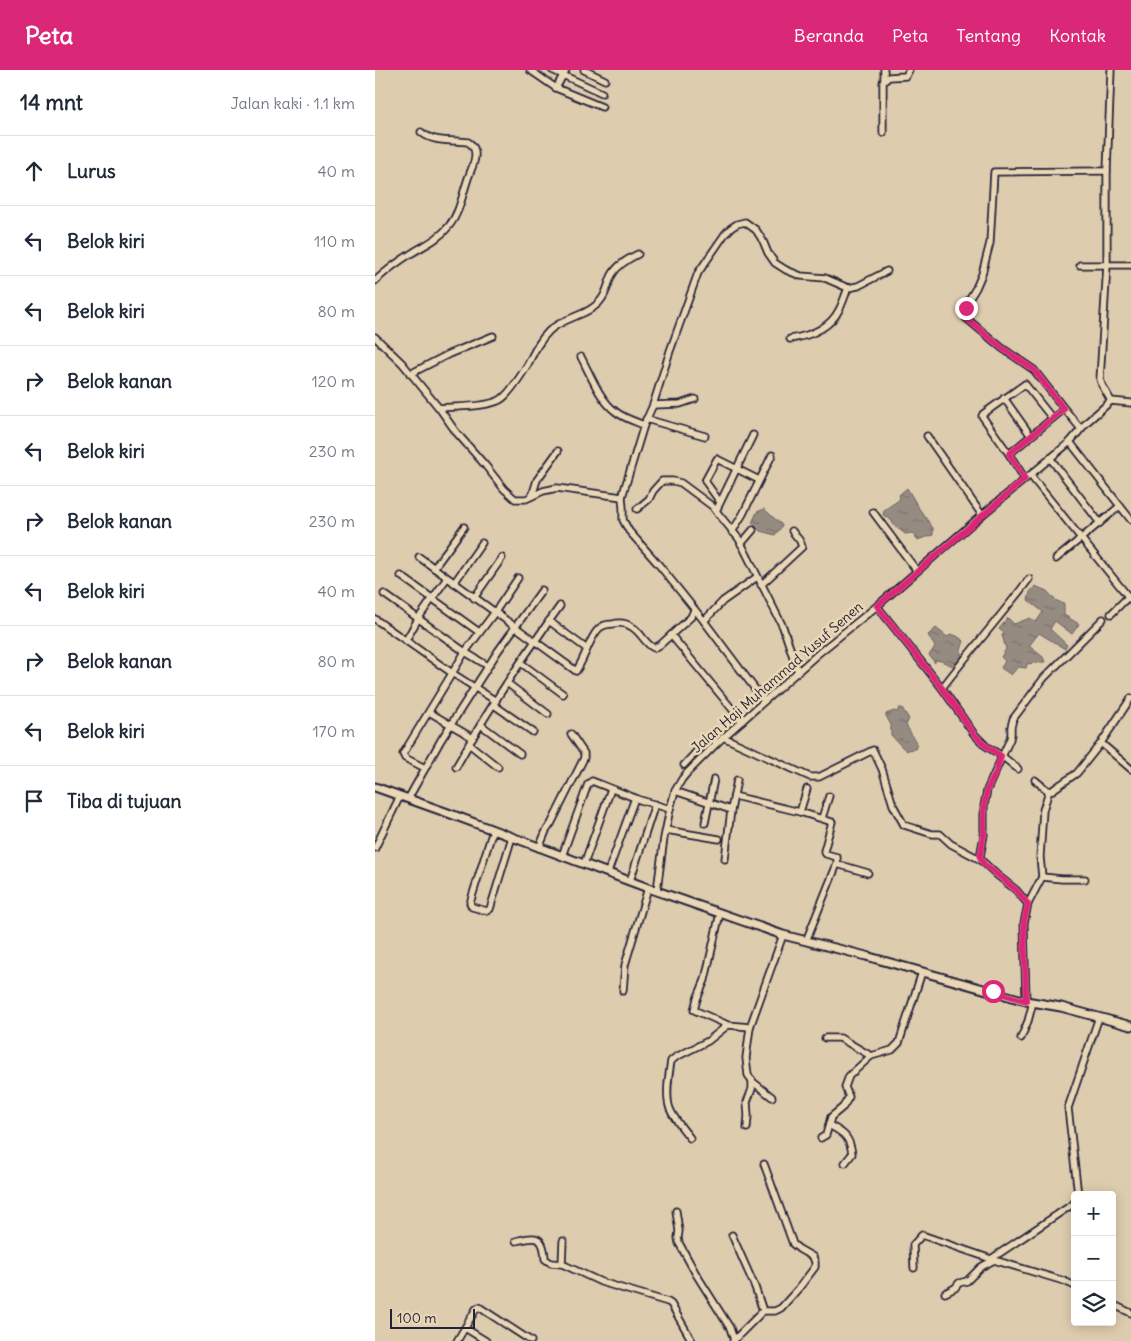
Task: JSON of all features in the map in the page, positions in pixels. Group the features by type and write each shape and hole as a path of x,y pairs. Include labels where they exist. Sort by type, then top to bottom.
{"street":[{"path":"530,70 556,88 602,107"},
{"path":"552,70 565,73 603,93"},
{"path":"584,70 605,80"},
{"path":"883,133 884,70"},
{"path":"884,80 889,77 907,76 909,70"},
{"path":"1111,70 1107,171 1107,265 1101,379 1102,386 1111,401 1131,403"},
{"path":"556,88 565,73"},
{"path":"375,281 393,265 432,242 449,227 457,213 464,187 474,163 475,153 472,144 434,139 421,132"},
{"path":"1081,428 1034,370 1002,348 966,318 965,313 968,301 982,274 991,243 994,172 1107,171"},
{"path":"765,701 704,621 624,524 622,497 645,422 653,405 698,273 731,228 745,222 748,224 756,230 775,263 801,276 825,278 848,288 858,286 887,270"},
{"path":"439,408 484,404 501,399 515,384 538,344 550,329 594,307 606,293 612,274 622,263 639,254"},
{"path":"1080,265 1131,265"},
{"path":"790,338 812,334 831,321 839,311 848,288"},
{"path":"411,374 449,354 493,336"},
{"path":"375,337 402,363 439,408 455,432 485,465 504,490 515,498 526,498 557,488 622,497"},
{"path":"581,358 603,398 616,413 705,436"},
{"path":"1053,418 1025,384 982,416 1009,454 1130,599 1111,614"},
{"path":"1004,398 1031,436"},
{"path":"653,405 680,404 695,399"},
{"name":"Jalan Haji Muhammad Yusuf Senen","path":"657,890 670,808 675,791 682,779 717,743 1069,442 1081,428 1111,401"},
{"path":"1009,454 1064,409"},
{"path":"716,511 753,435"},
{"path":"927,436 982,515"},
{"path":"1069,442 1131,520"},
{"path":"532,496 537,480 558,451"},
{"path":"732,532 772,455"},
{"path":"1050,458 1100,523"},
{"path":"720,502 705,481 717,459 759,480"},
{"path":"637,509 649,499 653,491 662,482 673,481 681,483 712,506 741,544 783,627 798,672"},
{"path":"1056,559 1121,506"},
{"path":"873,512 917,571"},
{"path":"434,568 464,527"},
{"path":"741,544 753,530"},
{"path":"761,586 802,547 792,531"},
{"path":"454,583 482,543"},
{"path":"419,557 576,671 597,631 601,627 616,623 626,624 636,629 652,648 660,645 691,617 695,610"},
{"path":"475,598 502,558"},
{"path":"401,576 479,632"},
{"path":"406,640 447,578"},
{"path":"425,768 405,758 403,754 465,652 518,578"},
{"path":"704,621 723,601 757,578"},
{"path":"942,688 1029,579"},
{"path":"408,799 451,724 488,666 542,590"},
{"path":"384,594 465,652 488,666"},
{"path":"456,767 507,683 560,606"},
{"path":"877,606 942,688 974,734 986,746 1018,769"},
{"path":"375,619 475,688 533,732"},
{"path":"981,860 984,835 984,806 987,790 1010,739 1013,719 1044,678 1103,619"},
{"path":"549,621 587,649"},
{"path":"671,635 742,721"},
{"path":"521,663 563,694"},
{"path":"507,683 548,714"},
{"path":"1049,791 1077,773 1101,743 1131,698"},
{"path":"429,712 473,738"},
{"path":"481,725 521,754"},
{"path":"539,848 546,830 551,824 584,758 584,753 571,734"},
{"path":"684,765 709,738 717,743"},
{"path":"723,738 814,778 873,750 882,769 893,805 904,825 932,834 940,834 951,844 981,860 1016,890 1028,904"},
{"path":"1101,743 1131,769"},
{"path":"469,744 498,767"},
{"path":"705,823 714,779"},
{"path":"725,859 737,780"},
{"path":"1035,780 1049,791"},
{"path":"562,856 589,783 592,781 635,798 670,808"},
{"path":"375,787 648,888 783,935 1131,1026"},
{"path":"585,864 611,789"},
{"path":"800,812 807,789"},
{"path":"675,791 731,810"},
{"path":"1021,1038 1028,1021 1030,1001 1024,922 1028,904 1042,877 1040,857 1043,810 1049,791"},
{"path":"375,848 400,796"},
{"path":"734,796 822,818 832,823 825,851 826,854 837,857 837,864 805,941"},
{"path":"822,818 829,796"},
{"path":"608,872 635,798"},
{"path":"630,881 655,804"},
{"path":"493,830 470,903 472,907 487,911 490,909 512,838"},
{"path":"666,830 719,839"},
{"path":"837,864 868,873"},
{"path":"1042,877 1062,880 1085,878"},
{"path":"623,991 625,965 648,888"},
{"path":"720,913 705,980 697,999 695,1010 729,1024 751,1027"},
{"path":"772,1097 748,1075 746,1058 751,1027 783,935"},
{"path":"821,1138 826,1135 831,1117 843,1107 849,1097 845,1087 849,1076 871,1056 892,1050 899,1043 922,972"},
{"path":"1078,1191 1068,1108 1099,1017"},
{"path":"690,1138 671,1111 669,1104 668,1085 671,1061 708,1041 729,1024"},
{"path":"825,1038 840,1038 871,1056"},
{"path":"747,1128 747,1102 752,1089 752,1080"},
{"path":"829,1125 843,1132 851,1143 852,1154 845,1164"},
{"path":"676,1211 679,1243 729,1328 734,1340 763,1311 775,1311 781,1308 815,1267 813,1256 793,1244 764,1164"},
{"path":"945,1293 967,1280 981,1267 1071,1205"},
{"path":"915,1268 913,1244 922,1234 992,1260 1071,1284"},
{"path":"732,1235 763,1311"},
{"path":"516,1241 531,1238 538,1239 547,1261 551,1263 562,1264 601,1282 668,1302 692,1341"},
{"path":"562,1264 563,1241"},
{"path":"1116,1306 1131,1313"},
{"path":"457,1341 479,1307 531,1341"},
{"path":"465,1328 485,1341"}],"water":[{"path":"907,488 933,528 933,535 917,540 913,533 905,534 883,515 884,510 899,500 899,495"},
{"path":"764,509 782,525 775,535 760,531 752,523 757,512"},
{"path":"1035,586 1047,591 1055,600 1064,604 1064,615 1079,624 1072,634 1055,621 1050,629 1067,645 1065,649 1039,633 1029,646 1043,657 1045,662 1027,664 1026,668 1018,667 1011,675 1001,668 1005,661 1001,657 1006,649 1002,635 1004,633 999,629 1008,618 1014,624 1030,618 1036,622 1043,612 1028,600 1030,592"},
{"path":"936,628 948,637 951,634 964,641 961,650 962,658 953,666 935,660 935,663 929,655 935,647 928,635"},
{"path":"899,708 902,708 909,719 906,725 917,744 915,749 907,751 891,735 891,725 886,714 894,711 897,712"}],"route":[{"path":"966,308 966,318 988,338 1034,370 1064,409 1009,454 1025,479 877,606 942,688 974,734 986,746 1001,756 987,790 984,806 984,835 980,857 984,864 1016,890 1028,904 1024,922 1026,1001 993,991"}]}
